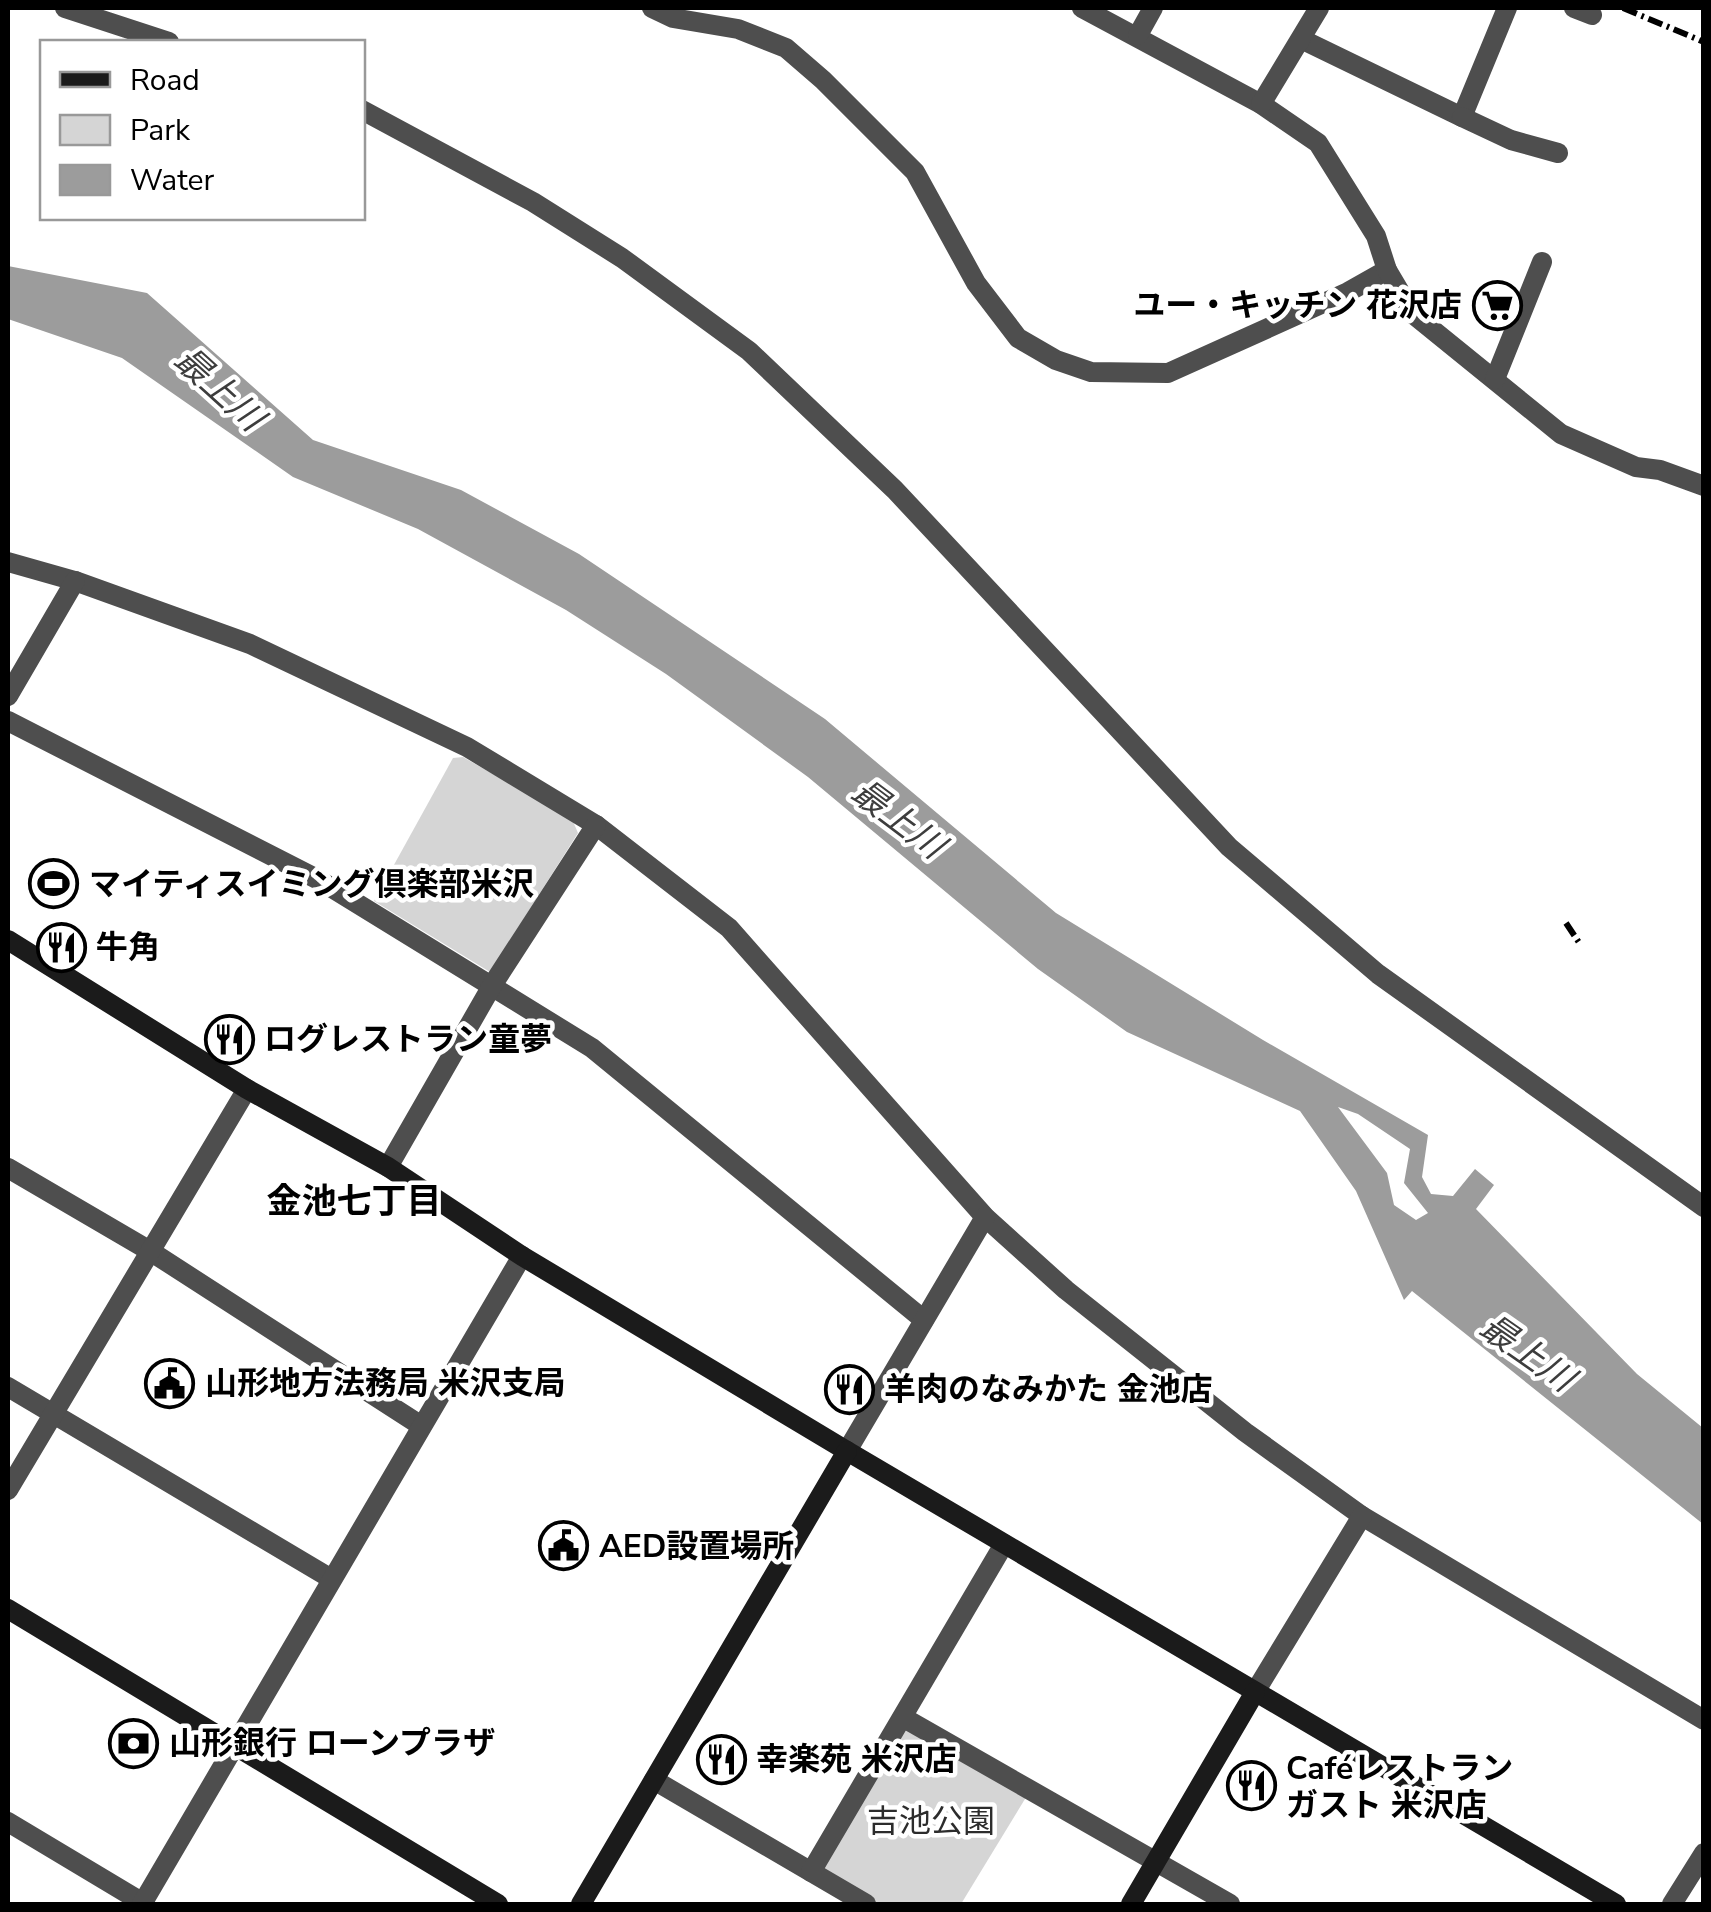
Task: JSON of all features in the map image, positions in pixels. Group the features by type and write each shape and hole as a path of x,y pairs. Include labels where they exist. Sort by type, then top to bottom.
{"street":[{"path":"65,8 163,40"},
{"path":"652,8 674,18 738,29 786,48 914,172 976,284 1018,338 1073,366 1091,372 1168,373 1348,292 1387,270"},
{"path":"1082,8 1262,104 1318,143 1376,236 1387,270 1413,314 1561,434 1636,467 1660,470 1704,486"},
{"path":"1138,36 1153,8"},
{"path":"1262,104 1319,8"},
{"path":"1462,117 1507,8"},
{"path":"1301,39 1511,140 1558,154"},
{"path":"365,112 533,202 622,258 750,351 895,490 1254,870 1378,974 1704,1206"},
{"path":"1495,378 1542,262"},
{"path":"8,562 75,581 250,644 467,747 596,825 729,928 985,1217 1066,1290 1245,1432 1362,1516 1704,1720"},
{"path":"8,696 75,581"},
{"path":"8,721 320,880 592,1048 924,1320"},
{"path":"388,1167 493,984 596,825"},
{"path":"8,940 247,1089 388,1167 522,1256 847,1452 1616,1904"},
{"path":"8,1490 247,1089"},
{"path":"8,1168 150,1251 420,1425"},
{"path":"581,1904 985,1217"},
{"path":"8,1822 144,1904 330,1578 522,1256"},
{"path":"8,1387 330,1578"},
{"path":"1131,1904 1362,1516"},
{"path":"811,1872 1004,1544"},
{"path":"8,1609 498,1904"},
{"path":"904,1718 1230,1904"},
{"path":"654,1780 866,1904"},
{"path":"1672,1904 1704,1853"}],"green space":[{"path":"463,757 572,819 578,833 490,972 374,901 453,758"},
{"name":"吉池公園","path":"908,1725 1028,1794 961,1904 879,1904 821,1870"}],"water":[{"name":"最上川","path":"8,266 147,293 313,440 461,490 579,554 825,719 1056,913 1428,1135 1422,1177 1431,1194 1453,1196 1475,1169 1494,1185 1476,1209 1637,1374 1703,1428 1703,1524 1412,1291 1404,1300 1356,1191 1300,1111 1127,1032 1038,969 808,777 666,674 566,610 418,529 293,477 122,358 8,319","holes":["1338,1107 1358,1114 1410,1149 1404,1183 1428,1213 1416,1220 1394,1205 1387,1173"]}],"railway":[{"path":"1623,8 1704,42"},
{"path":"1566,923 1580,944"}],"place":[{"name":"ユー・キッチン 花沢店","path":"1497,305"},
{"name":"マイティスイミング倶楽部米沢","path":"54,884"},
{"name":"牛角","path":"61,947"},
{"name":"ログレストラン童夢","path":"229,1039"},
{"name":"山形地方法務局 米沢支局","path":"170,1383"},
{"name":"羊肉のなみかた 金池店","path":"849,1389"},
{"name":"AED設置場所","path":"564,1546"},
{"name":"山形銀行 ローンプラザ","path":"134,1743"},
{"name":"幸楽苑 米沢店","path":"721,1759"},
{"name":"Caféレストラン ガスト 米沢店","path":"1251,1786"}],"district":[{"name":"金池七丁目","path":"354,1201"}]}
